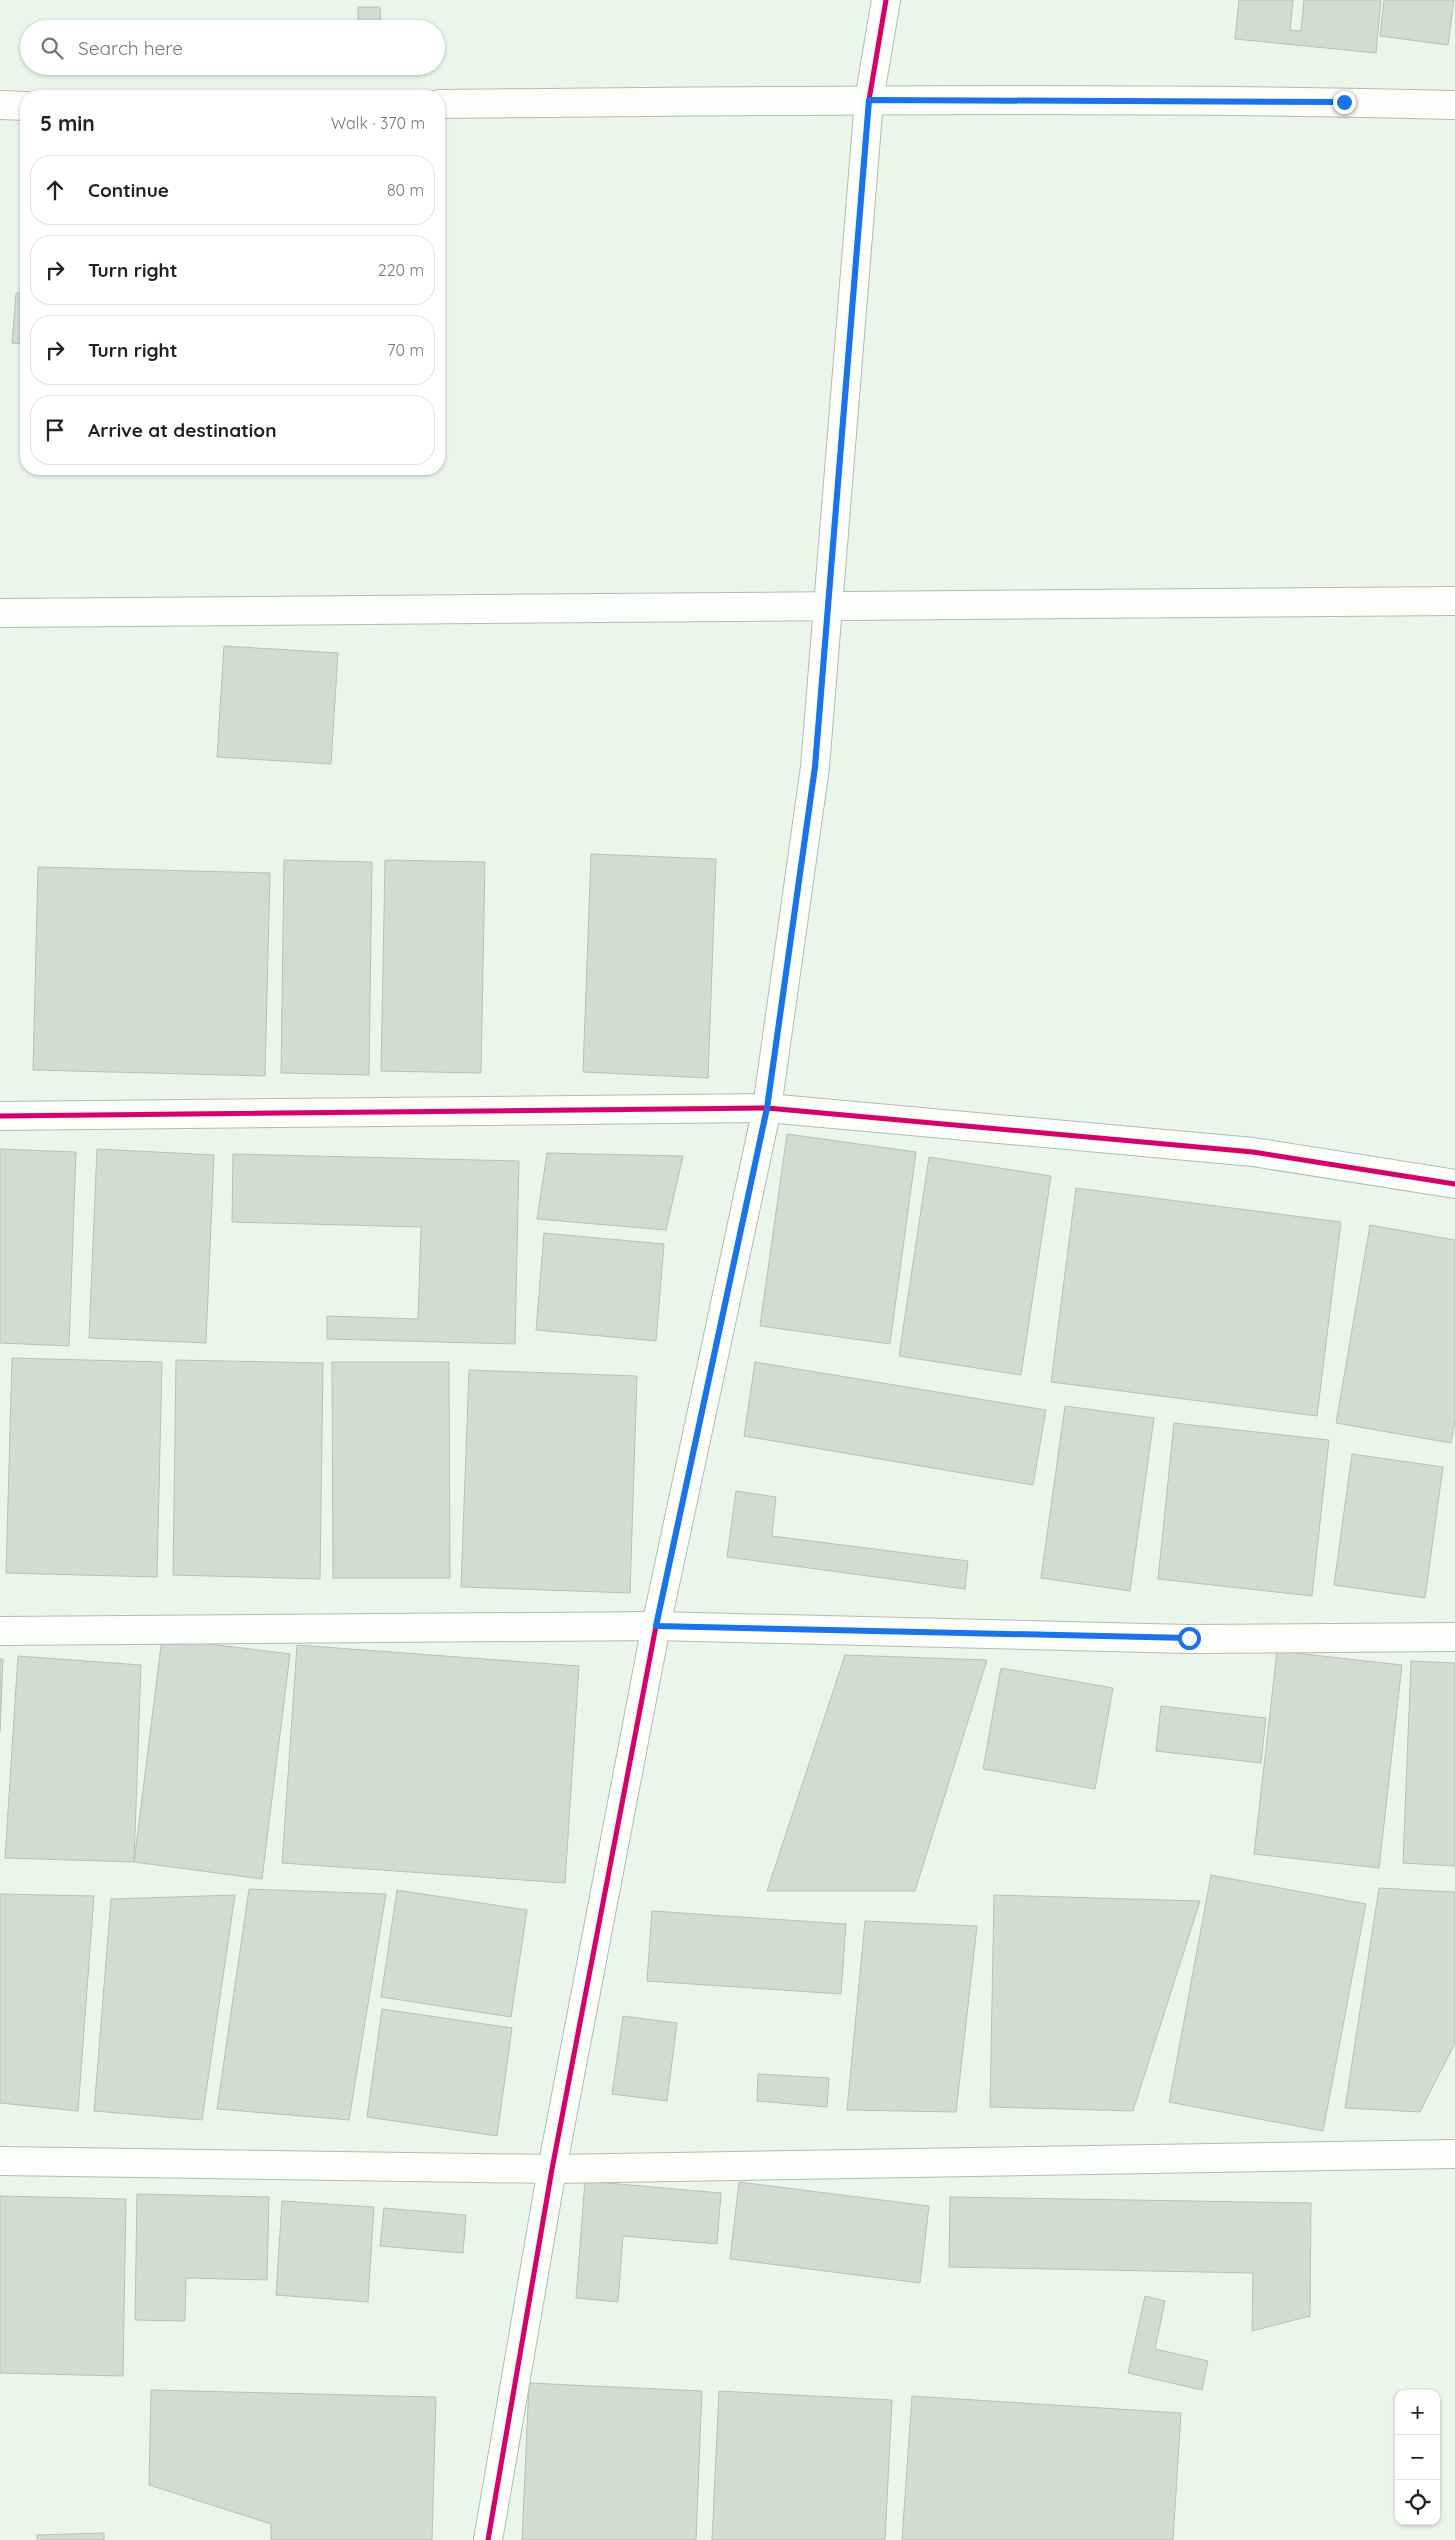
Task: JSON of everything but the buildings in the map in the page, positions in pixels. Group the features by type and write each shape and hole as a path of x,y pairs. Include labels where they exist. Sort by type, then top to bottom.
{"street":[{"path":"488,2540 552,2169 656,1626 767,1108 815,767 830,606 869,100 886,0"},
{"path":"445,104 869,100 1344,102 1455,105"},
{"path":"0,105 20,106"},
{"path":"0,613 1455,601"},
{"path":"0,1116 767,1108 1253,1152 1455,1184"},
{"path":"0,1631 656,1626 1189,1638 1455,1637"},
{"path":"0,2160 552,2169 1455,2154"}],"cycle path":[{"path":"488,2540 552,2169 656,1626 767,1108 815,767 869,100 886,0"},
{"path":"0,1116 767,1108 1253,1152 1455,1184"}],"route":[{"path":"1189,1638 656,1626 767,1108 815,767 830,606 869,100 1344,102"}]}
